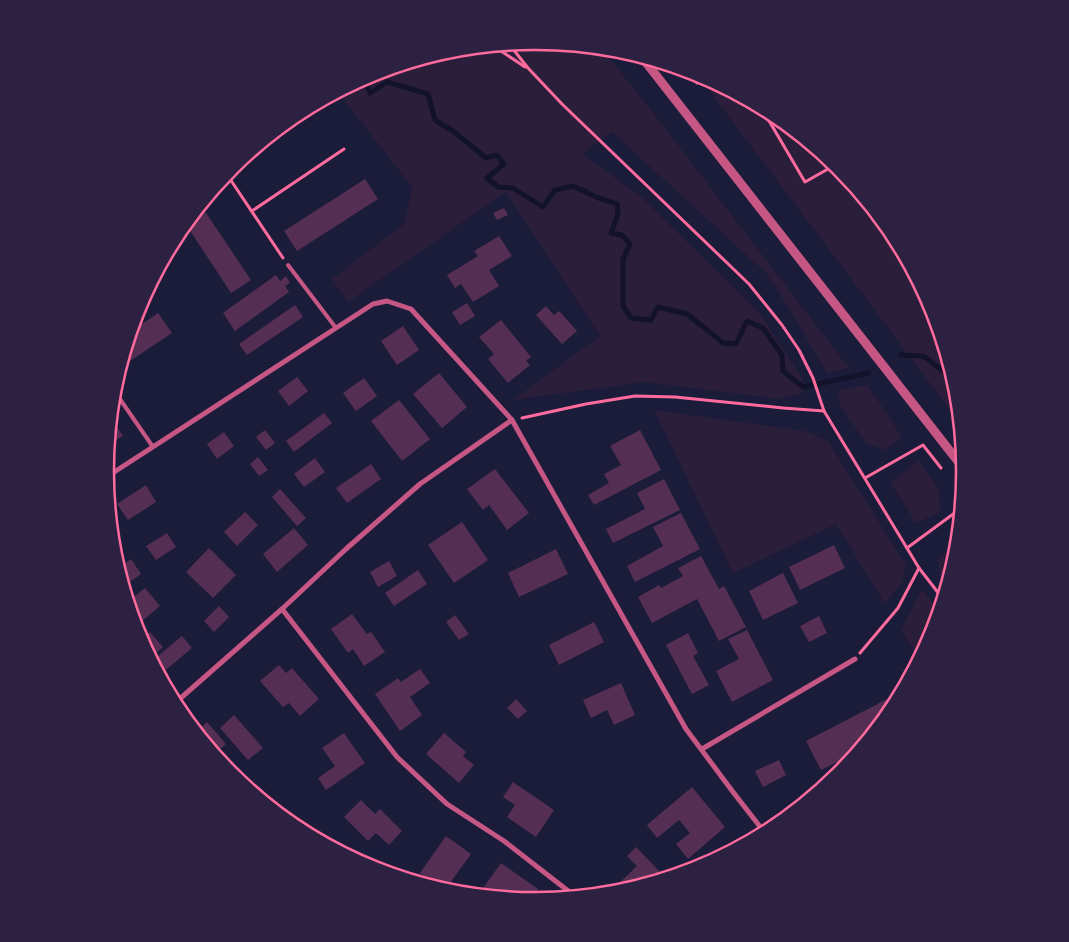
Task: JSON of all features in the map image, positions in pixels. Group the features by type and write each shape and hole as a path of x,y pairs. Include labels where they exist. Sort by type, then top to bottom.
{"street":[{"path":"649,66 956,458"},
{"path":"114,473 373,304 387,301 411,309 512,420 686,729 760,826"},
{"path":"180,699 420,484 512,420"},
{"path":"282,609 397,757 447,804 504,841 568,890"},
{"path":"702,749 855,659"}],"lane":[{"path":"288,265 336,328"},
{"path":"120,399 153,447"}],"path":[{"path":"514,51 562,104 749,284 782,325 799,350 813,378 824,411 919,568 937,592"},
{"path":"502,52 528,68"},
{"path":"770,122 805,182 828,169"},
{"path":"252,211 344,149"},
{"path":"231,180 288,265"},
{"path":"512,420 586,404 635,396 675,397 824,411"},
{"path":"865,478 923,445 941,468"},
{"path":"907,548 953,515"},
{"path":"855,659 898,608 919,568"}],"shaded area":[{"path":"534,50 562,51 608,57 849,368 827,373 766,273 612,132 582,154 638,194 759,312 802,378 803,393 780,399 644,382 513,400 600,336 506,192 348,302 332,279 405,223 412,187 341,97 399,72 452,58 507,51"},
{"path":"706,86 745,106 791,137 832,173 869,215 899,261 923,310 941,362 951,412"},
{"path":"867,385 894,424 901,439 885,450 866,443 840,405 838,390"},
{"path":"654,410 805,431 828,441 906,565 902,582 885,604 836,524 733,573"},
{"path":"919,461 939,489 940,512 916,523 890,482"},
{"path":"948,549 942,577 940,575 938,560"},
{"path":"922,589 934,604 914,652 901,630"}],"building":[{"path":"365,179 378,199 297,251 284,231"},
{"path":"504,208 508,215 497,220 493,213"},
{"path":"204,210 251,280 231,293 189,230"},
{"path":"499,236 512,256 489,270 499,286 473,302 461,284 455,288 447,275 478,256 474,251"},
{"path":"276,275 280,281 286,276 290,283 285,286 289,292 235,331 223,313"},
{"path":"467,303 475,316 460,325 452,312"},
{"path":"295,305 303,317 247,355 239,344"},
{"path":"546,306 554,315 559,311 577,331 562,344 536,315"},
{"path":"158,313 172,333 128,362 136,336 140,325"},
{"path":"501,320 531,357 526,361 530,365 508,383 488,359 494,354 479,337"},
{"path":"403,326 419,350 397,365 381,341"},
{"path":"439,373 467,407 442,428 413,394"},
{"path":"297,377 308,391 289,406 278,391"},
{"path":"364,378 377,396 356,411 343,393"},
{"path":"399,400 430,439 402,461 371,421"},
{"path":"324,413 332,423 294,452 286,441"},
{"path":"116,425 123,436 114,441"},
{"path":"265,430 275,443 266,450 256,437"},
{"path":"640,430 661,470 594,505 588,495 609,483 604,474 621,465 610,446"},
{"path":"224,432 234,446 217,459 207,444"},
{"path":"258,457 268,470 259,476 250,464"},
{"path":"315,458 325,472 304,487 294,474"},
{"path":"371,464 381,479 347,503 336,488"},
{"path":"495,469 529,513 507,530 489,505 483,510 467,489"},
{"path":"664,479 680,510 613,543 606,529 645,509 637,493"},
{"path":"146,485 156,502 128,520 117,504"},
{"path":"280,489 306,518 297,526 272,497"},
{"path":"245,512 258,525 237,546 224,532"},
{"path":"681,513 700,549 635,582 627,566 663,546 653,527"},
{"path":"462,522 488,560 454,583 428,545"},
{"path":"294,528 308,545 277,572 263,554"},
{"path":"167,533 176,547 156,560 146,546"},
{"path":"834,545 845,568 800,590 789,567"},
{"path":"209,548 236,575 213,598 186,572"},
{"path":"556,549 568,574 519,597 508,573"},
{"path":"701,556 719,589 724,586 746,627 719,641 697,599 652,623 638,597 659,585 661,588 683,576 678,568"},
{"path":"131,559 141,574 129,583 128,580 124,564"},
{"path":"389,561 397,576 378,587 370,572"},
{"path":"418,570 427,584 394,606 385,593"},
{"path":"783,573 798,603 763,620 749,591"},
{"path":"145,588 160,606 142,621 133,597"},
{"path":"219,606 229,617 214,632 204,621"},
{"path":"352,614 367,634 371,632 385,652 364,666 353,649 348,653 331,629"},
{"path":"455,615 469,634 459,640 446,622"},
{"path":"819,616 827,633 809,642 800,626"},
{"path":"594,622 604,642 559,665 549,645"},
{"path":"747,630 773,680 732,702 716,671 739,659 728,639"},
{"path":"150,632 163,647 156,654 147,634"},
{"path":"688,633 698,653 693,656 709,685 692,694 666,645"},
{"path":"182,636 192,648 164,671 157,657"},
{"path":"279,665 286,673 292,668 319,699 300,716 289,703 283,707 260,681"},
{"path":"420,669 430,683 410,697 422,715 400,731 375,694 398,678 401,682"},
{"path":"621,683 635,715 614,725 607,710 591,718 583,700"},
{"path":"889,698 869,727 840,760 821,770 806,741"},
{"path":"516,699 527,711 518,719 507,708"},
{"path":"234,715 263,748 248,760 220,728"},
{"path":"207,722 226,744 219,750 201,728"},
{"path":"344,733 365,763 326,790 318,778 335,766 322,748"},
{"path":"444,733 466,752 463,756 474,765 459,783 426,754"},
{"path":"779,760 786,775 763,787 755,771"},
{"path":"513,782 554,810 536,837 507,817 515,805 503,797"},
{"path":"692,787 725,827 688,859 676,844 690,833 679,820 657,838 647,825"},
{"path":"361,800 375,814 380,809 402,831 389,845 376,833 368,841 344,817"},
{"path":"446,836 471,854 450,883 428,878 420,873"},
{"path":"636,847 661,873 618,884 637,866 627,856"},
{"path":"501,863 538,889 534,892 483,888"}],"waterway":[{"path":"367,85 370,93 387,82 428,94 435,120 453,131 486,158 497,155 504,164 487,178 498,187 513,188 543,207 555,190 573,186 617,204 618,214 611,233 622,235 630,244 623,259 623,306 631,318 651,320 658,307 687,314 723,343 736,344 747,321 763,328 782,355 783,371 803,387 869,373"},
{"path":"900,355 923,356 943,371"}]}
